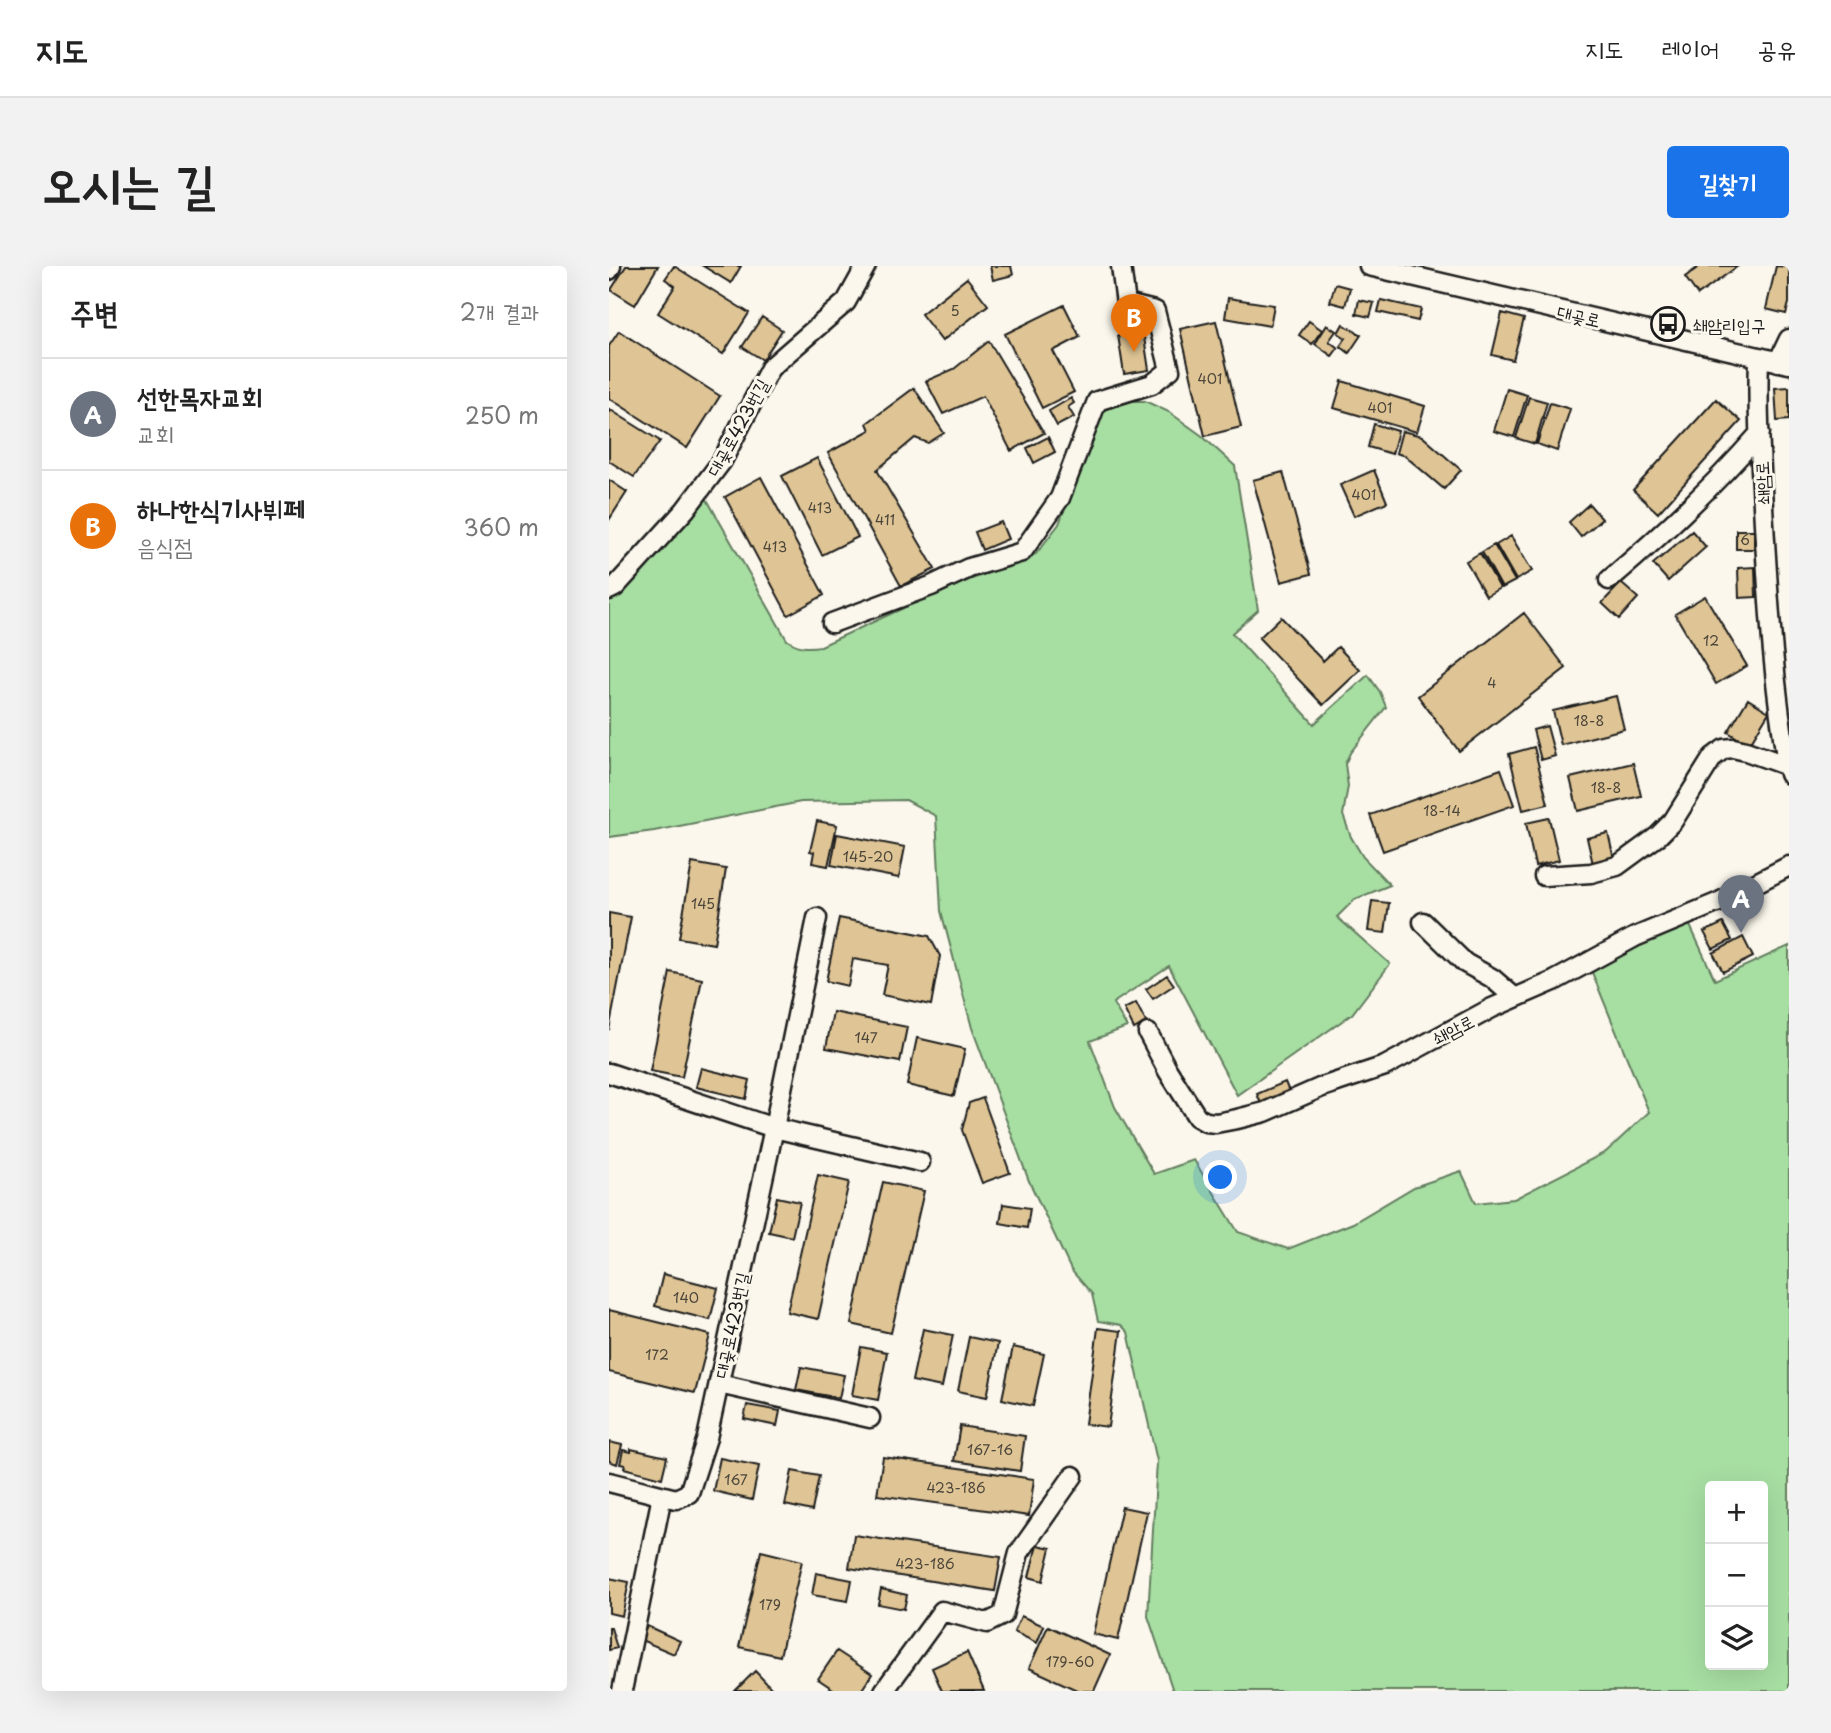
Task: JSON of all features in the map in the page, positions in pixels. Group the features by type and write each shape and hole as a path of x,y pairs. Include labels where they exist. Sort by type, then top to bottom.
{"street":[{"name":"대곶로423번길","path":"609,590 615,587 685,510 722,461 770,368 846,302 866,266"},
{"path":"832,623 931,586 969,568 1022,552 1060,498 1097,401 1152,384 1170,370 1155,310 1126,304 1121,266"},
{"name":"대곶로","path":"1369,266 1784,363"},
{"path":"1784,363 1789,339"},
{"name":"쇄암로","path":"1759,358 1760,433 1772,657 1778,718 1788,770"},
{"path":"1609,580 1704,494 1760,433"},
{"path":"1544,876 1591,873 1616,866 1658,836 1673,821 1713,757 1724,749 1746,751 1788,770"},
{"name":"쇄암로","path":"1148,1033 1187,1104 1198,1117 1206,1122 1216,1123 1265,1112 1322,1087 1385,1066 1515,998 1590,963 1635,937 1719,902 1789,866"},
{"name":"대곶로423번길","path":"662,1496 675,1499 689,1493 707,1438 817,918"},
{"path":"1423,922 1465,963 1492,978 1515,998"},
{"path":"609,1073 774,1128 920,1162"},
{"path":"719,1384 870,1418"},
{"path":"884,1691 942,1611 987,1623 1003,1615 1019,1553 1073,1476"},
{"path":"609,1482 662,1496 622,1691"}],"green space":[{"path":"1132,401 1145,401 1169,412 1201,435 1235,466 1258,610 1232,633 1314,724 1368,675 1380,692 1386,707 1350,753 1345,764 1348,786 1343,815 1351,837 1363,857 1390,885 1355,899 1337,917 1390,964 1352,1014 1237,1095 1169,966 1113,1003 1127,1027 1090,1041 1115,1107 1154,1174 1194,1160 1238,1232 1288,1249 1353,1223 1414,1187 1461,1171 1476,1203 1514,1199 1606,1152 1649,1112 1591,970 1630,946 1688,921 1715,980 1789,946 1789,1691 1173,1691 1148,1616 1157,1461 1128,1332 1121,1325 1098,1321 1092,1294 1071,1270 1029,1181 972,1028 941,911 936,816 906,800 801,802 654,831 609,837 609,590 701,489 787,640 804,647 821,646 936,593 1036,554 1059,524 1097,420 1106,409"}],"building":[{"path":"626,266 658,266 635,305 611,290"},
{"path":"674,266 749,313 723,354 658,313 675,286 665,279"},
{"path":"703,266 741,266 731,283"},
{"path":"990,266 1011,266 1013,275 993,280"},
{"path":"1700,266 1738,266 1698,295 1685,277"},
{"path":"1776,266 1789,267 1789,303 1786,314 1766,309"},
{"path":"967,278 988,305 942,341 921,314"},
{"path":"1335,284 1350,288 1345,306 1330,302"},
{"path":"1228,298 1274,305 1270,326 1225,318"},
{"path":"1359,300 1374,303 1370,317 1356,314"},
{"path":"1381,300 1421,309 1418,321 1378,312"},
{"path":"1064,305 1080,337 1053,351 1074,392 1042,408 1005,334"},
{"path":"1502,313 1524,319 1513,360 1492,355"},
{"path":"762,317 782,330 763,360 742,347"},
{"path":"1216,321 1241,427 1205,436 1180,329"},
{"path":"1309,321 1322,330 1312,344 1299,335"},
{"path":"1343,324 1361,335 1349,353 1340,346 1346,338 1338,333"},
{"path":"1327,325 1336,331 1329,341 1338,348 1332,356 1315,344"},
{"path":"619,331 720,396 687,448 609,398 609,346"},
{"path":"1143,331 1149,370 1124,374 1118,335"},
{"path":"989,341 1044,433 1011,451 983,396 943,414 926,381 954,369"},
{"path":"1342,381 1425,406 1417,432 1334,408"},
{"path":"1789,387 1789,420 1777,421 1775,388"},
{"path":"914,388 944,433 928,443 915,438 877,470 935,569 901,586 828,453 870,430 867,423"},
{"path":"1507,389 1527,395 1514,437 1494,431"},
{"path":"1529,397 1547,402 1535,444 1516,438"},
{"path":"1071,398 1074,403 1068,407 1074,417 1057,426 1049,411"},
{"path":"1716,399 1741,421 1658,513 1633,490"},
{"path":"1550,403 1570,409 1557,451 1537,444"},
{"path":"609,409 660,441 634,477 609,461"},
{"path":"1374,424 1398,431 1392,454 1368,447"},
{"path":"1402,431 1422,436 1461,470 1444,489 1405,456 1396,453"},
{"path":"1048,437 1055,452 1034,463 1027,448"},
{"path":"817,458 858,537 822,555 782,476"},
{"path":"1374,470 1387,502 1354,516 1340,485"},
{"path":"1283,472 1311,574 1281,582 1253,480"},
{"path":"761,477 824,595 788,615 725,497"},
{"path":"609,480 627,492 609,520"},
{"path":"1589,504 1602,519 1581,537 1569,522"},
{"path":"1001,522 1008,539 982,550 975,532"},
{"path":"1736,530 1754,530 1754,549 1736,549"},
{"path":"1692,531 1706,547 1668,581 1653,564"},
{"path":"1511,536 1532,571 1516,580 1496,545"},
{"path":"1494,545 1515,581 1502,588 1482,552"},
{"path":"1480,553 1500,588 1486,596 1466,561"},
{"path":"1755,567 1756,597 1739,598 1738,568"},
{"path":"1621,583 1638,598 1619,619 1602,603"},
{"path":"1705,596 1747,666 1716,684 1675,614"},
{"path":"1524,613 1566,668 1459,751 1418,696"},
{"path":"1281,617 1323,661 1338,647 1360,670 1323,705 1259,638"},
{"path":"1616,696 1624,729 1561,745 1553,711"},
{"path":"1748,699 1769,712 1749,745 1728,732"},
{"path":"1547,726 1555,756 1541,760 1533,730"},
{"path":"1534,747 1548,804 1523,810 1509,754"},
{"path":"1633,763 1641,796 1578,811 1570,778"},
{"path":"1501,769 1514,805 1383,851 1370,815"},
{"path":"1549,818 1559,860 1535,866 1526,823"},
{"path":"817,821 837,825 828,866 812,863 814,852 810,851"},
{"path":"1608,833 1614,859 1593,864 1587,838"},
{"path":"837,834 905,847 899,878 831,865"},
{"path":"692,863 726,869 714,944 679,938"},
{"path":"1372,901 1389,903 1385,933 1368,931"},
{"path":"609,913 631,917 609,1030"},
{"path":"839,918 929,936 940,956 931,1005 882,995 888,965 853,959 848,986 826,981"},
{"path":"1723,923 1732,940 1713,949 1704,932"},
{"path":"1743,937 1753,957 1723,972 1713,953"},
{"path":"670,972 702,979 682,1077 650,1071"},
{"path":"1167,975 1174,985 1153,999 1146,989"},
{"path":"1136,1003 1146,1022 1134,1029 1124,1009"},
{"path":"833,1012 907,1027 900,1062 826,1048"},
{"path":"917,1038 965,1049 954,1096 907,1085"},
{"path":"701,1068 750,1080 746,1099 696,1087"},
{"path":"1285,1082 1290,1094 1262,1106 1257,1094"},
{"path":"983,1098 1010,1173 982,1183 962,1130 969,1103"},
{"path":"818,1175 849,1182 818,1319 787,1312"},
{"path":"883,1182 924,1191 891,1333 851,1324"},
{"path":"777,1197 800,1202 792,1237 769,1232"},
{"path":"1003,1204 1030,1208 1027,1228 1000,1223"},
{"path":"663,1274 718,1288 710,1320 655,1306"},
{"path":"609,1310 710,1335 695,1393 609,1372"},
{"path":"1098,1328 1121,1331 1108,1427 1085,1424"},
{"path":"923,1329 953,1335 942,1387 912,1381"},
{"path":"969,1337 998,1343 987,1397 958,1391"},
{"path":"861,1347 887,1352 878,1400 852,1395"},
{"path":"1013,1347 1044,1354 1033,1406 1002,1399"},
{"path":"801,1367 844,1375 839,1398 796,1390"},
{"path":"747,1405 780,1411 777,1426 744,1419"},
{"path":"960,1426 1025,1436 1020,1471 954,1461"},
{"path":"609,1442 622,1445 617,1464 609,1461"},
{"path":"631,1449 667,1457 662,1478 624,1468 625,1465 620,1464 623,1450 631,1452"},
{"path":"883,1457 1034,1479 1029,1516 877,1495"},
{"path":"720,1458 759,1466 752,1500 713,1491"},
{"path":"792,1471 819,1476 812,1511 785,1505"},
{"path":"1122,1507 1147,1512 1118,1640 1093,1634"},
{"path":"854,1535 1001,1557 995,1591 849,1568"},
{"path":"1037,1545 1051,1548 1043,1581 1029,1577"},
{"path":"761,1551 802,1561 780,1656 739,1647"},
{"path":"816,1573 852,1580 848,1601 812,1595"},
{"path":"609,1578 629,1582 622,1616 609,1613"},
{"path":"881,1589 907,1595 904,1609 878,1604"},
{"path":"1021,1616 1044,1626 1037,1643 1014,1632"},
{"path":"647,1626 680,1641 674,1654 641,1640"},
{"path":"1048,1626 1110,1655 1094,1691 1079,1691 1029,1668"},
{"path":"609,1628 617,1648 609,1650"},
{"path":"837,1651 872,1674 861,1691 836,1691 818,1679"},
{"path":"967,1652 984,1691 942,1691 932,1668"},
{"path":"755,1671 774,1691 735,1691"}],"place":[{"name":"쇄암리입구","path":"1668,324"},
{"name":"하나한식기사뷔페","path":"1134,352"},
{"name":"선한목자교회","path":"1741,933"}]}
